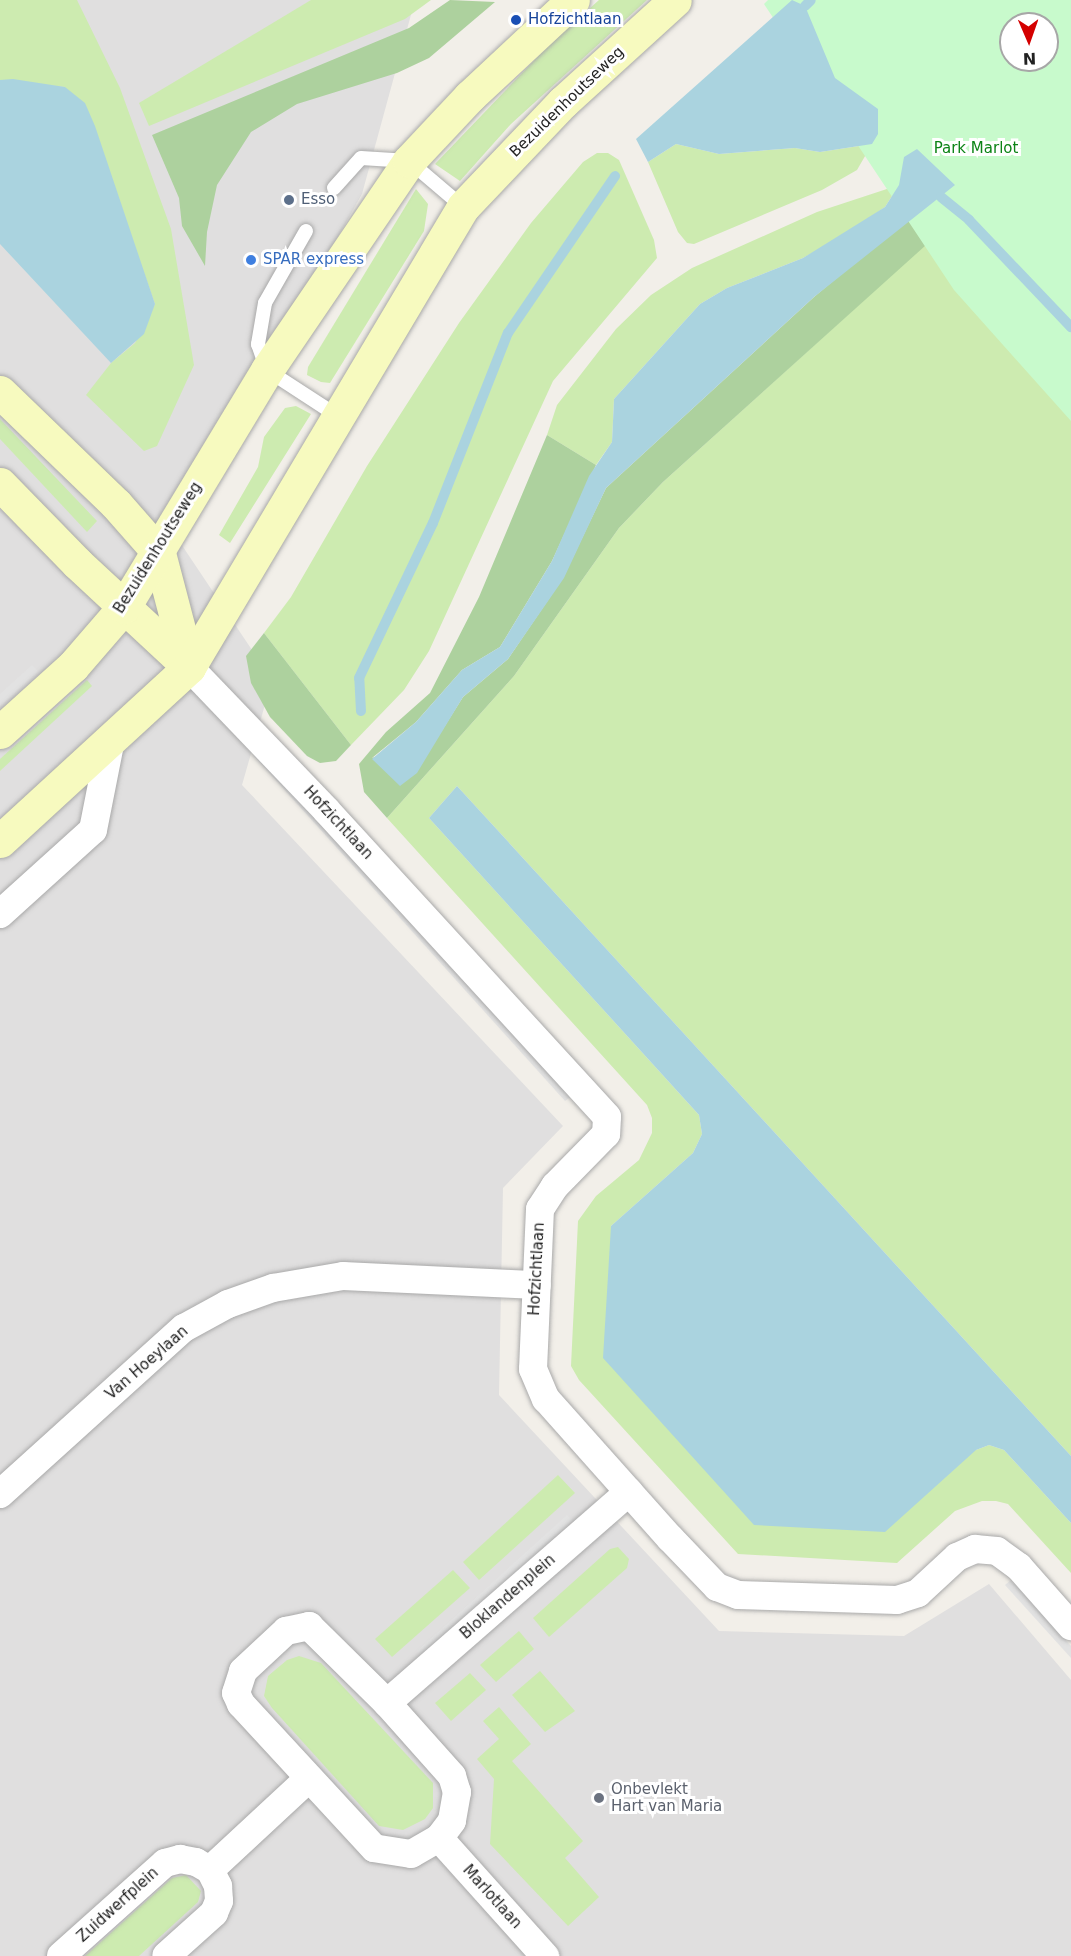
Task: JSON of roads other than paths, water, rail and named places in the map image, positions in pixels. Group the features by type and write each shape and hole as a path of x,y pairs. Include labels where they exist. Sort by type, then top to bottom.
{"main road":[{"name":"Bezuidenhoutseweg","path":"0,732 73,666 124,607 159,553 267,370 409,161 469,97 573,0"},
{"name":"Bezuidenhoutseweg","path":"0,841 189,667 340,417 396,315 463,207 563,102 675,0"},
{"name":"Hofzichtlaan","path":"0,392 116,504 159,553 189,667"},
{"name":"Hofzichtlaan","path":"0,484 124,607 189,667"}],"street":[{"name":"Hofzichtlaan","path":"189,667 334,819 607,1117 606,1134 555,1186 540,1209 533,1369 546,1399 629,1492 717,1587 738,1595 897,1600 918,1593 957,1557 975,1549 997,1551 1019,1567 1071,1626"},
{"path":"0,914 93,830 111,739"},
{"name":"Van Hoeylaan","path":"0,1494 184,1328 228,1304 273,1288 342,1276 537,1285"},
{"name":"Bloklandenplein","path":"387,1703 629,1492"},
{"path":"309,1626 387,1703 452,1776 457,1807 452,1821 439,1838 411,1854 382,1852 307,1780 241,1704 236,1693 243,1671 286,1631 309,1626"},
{"path":"166,1956 214,1913 219,1901 218,1886 210,1870 307,1780"},
{"name":"Marlotlaan","path":"439,1838 545,1956"},
{"name":"Zuidwerfplein","path":"61,1956 165,1863 180,1859 196,1862 210,1870"}],"lane":[{"path":"334,188 361,158 409,161 463,207"},
{"path":"306,231 265,303 258,344 267,370 340,417"}],"water":[{"path":"792,0 805,6 835,78 878,109 878,134 872,144 820,152 795,148 719,154 676,144 648,162 636,139"},
{"path":"13,79 65,87 85,103 95,126 155,304 144,334 111,363 0,244 0,80"},
{"path":"917,149 955,185 814,297 606,488 564,578 508,659 463,697 417,773 400,786 372,759 416,722 462,670 500,647 552,561 589,476 612,442 614,399 700,304 727,288 803,258 885,207 899,185 904,157"},
{"path":"457,786 1071,1456 1071,1523 1004,1450 989,1445 976,1450 885,1532 754,1525 603,1358 611,1226 693,1153 702,1134 699,1115 429,818"}],"waterway":[{"path":"805,6 811,0"},
{"path":"361,711 359,678 433,523 508,333 615,176"},
{"path":"941,197 969,220 1071,327"}],"place":[{"name":"Hofzichtlaan","path":"516,20"},
{"name":"Esso","path":"289,200"},
{"name":"SPAR express","path":"251,260"},
{"name":"Onbevlekt Hart van Maria","path":"599,1798"}],"park label":[{"name":"Park Marlot","path":"976,149"}]}
